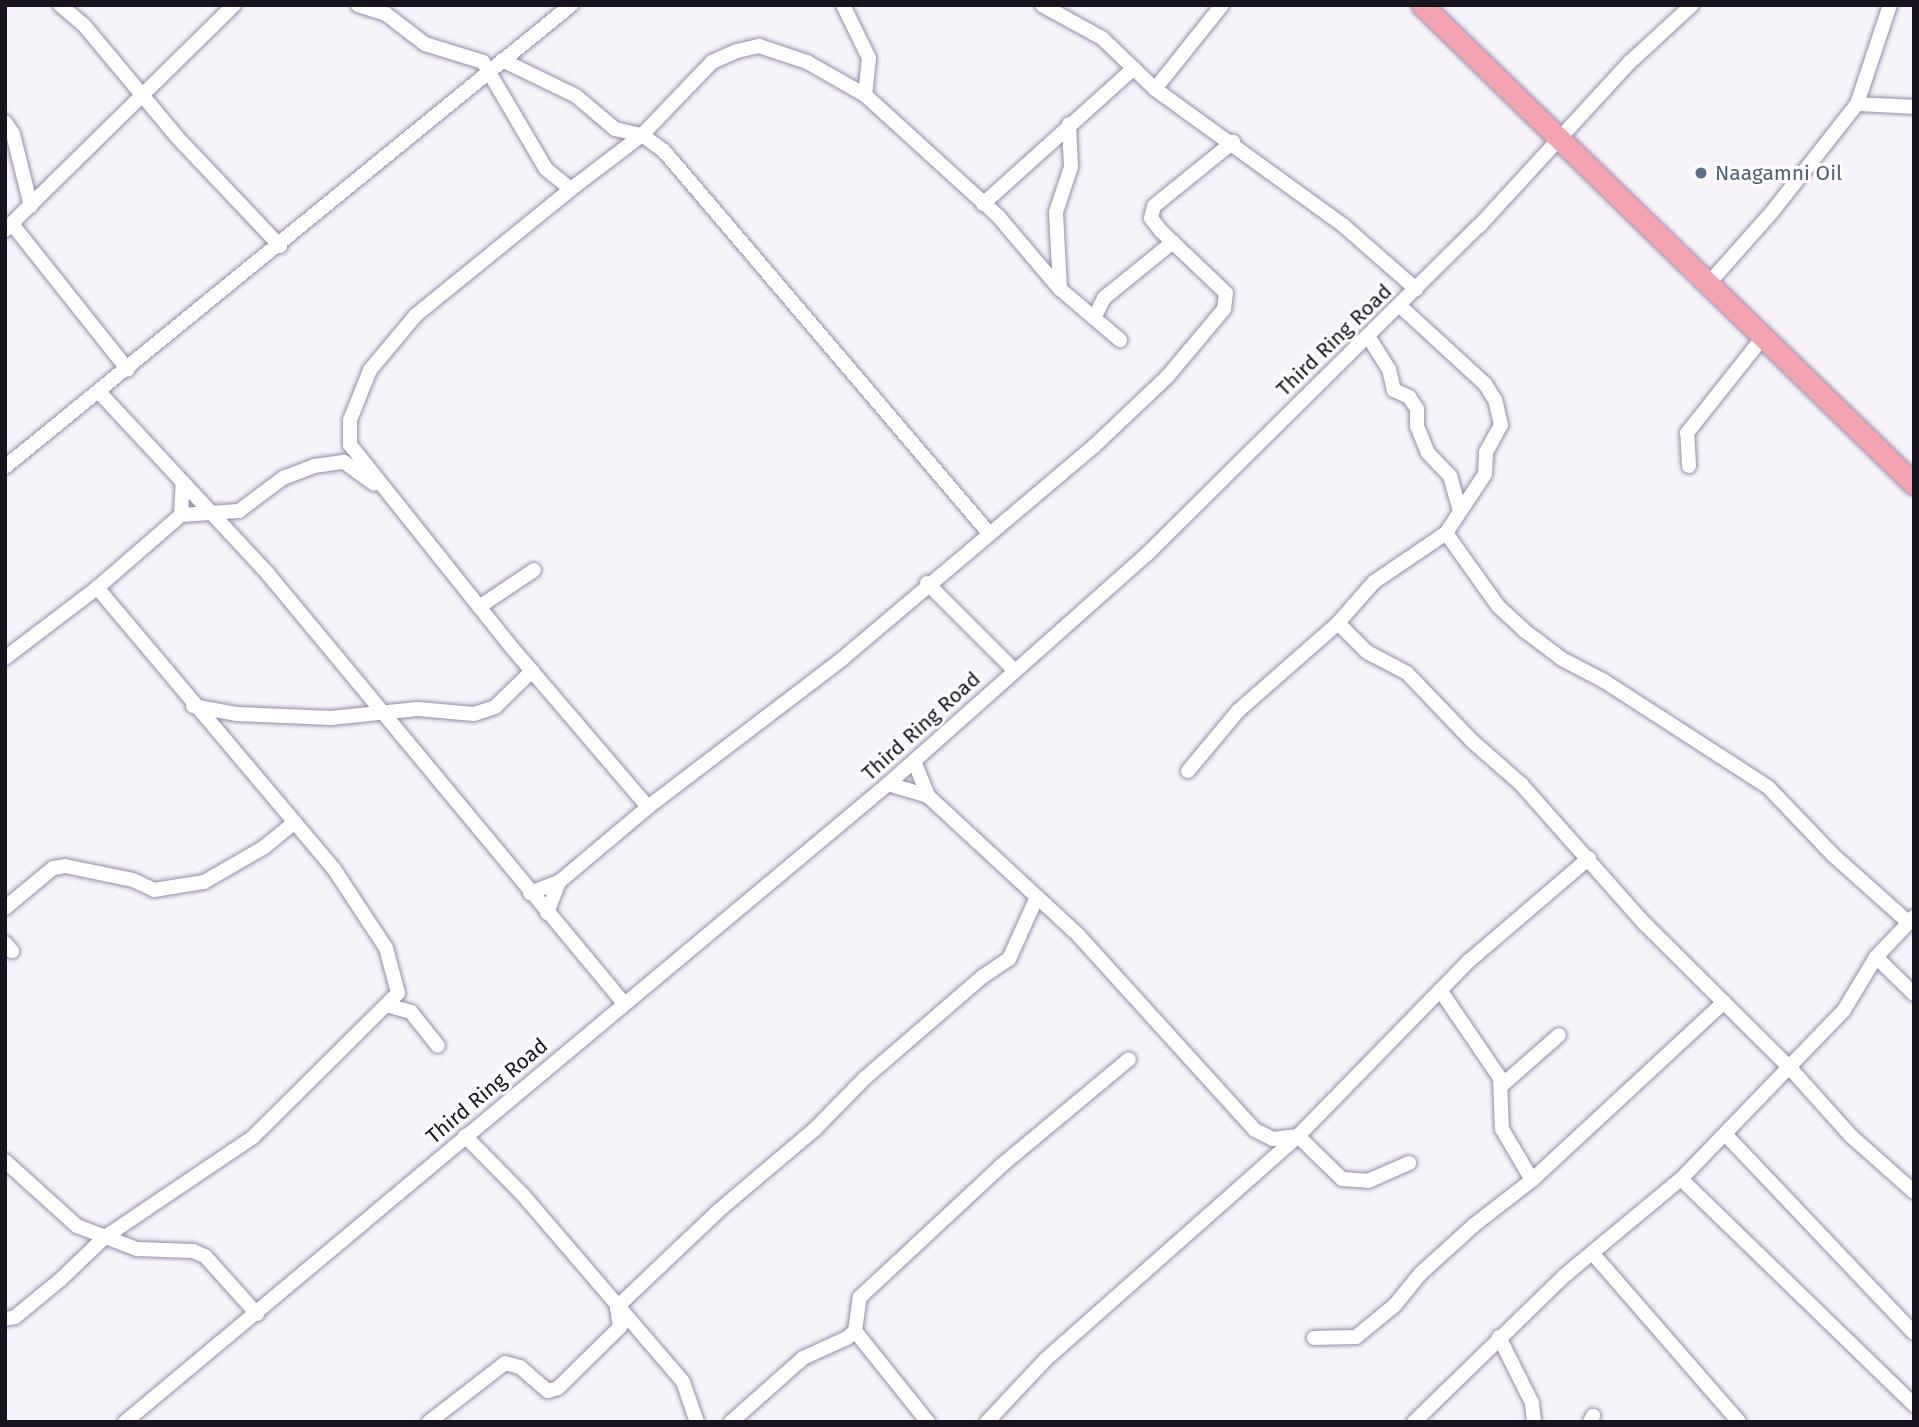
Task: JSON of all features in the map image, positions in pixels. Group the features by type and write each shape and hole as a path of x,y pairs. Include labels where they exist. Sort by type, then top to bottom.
{"highway":[{"path":"1426,6 1912,479"}],"street":[{"path":"60,5 83,23 177,137 280,246"},
{"path":"128,370 8,227 145,96 234,5"},
{"path":"358,5 386,14 425,44 469,55 490,69 545,169 571,189"},
{"path":"5,467 280,246 570,5"},
{"path":"843,5 869,58 865,95"},
{"path":"1042,5 1101,38 1155,89 1233,142 1344,226 1416,289"},
{"path":"1155,89 1222,5"},
{"name":"Third Ring Road","path":"132,1420 623,1002 888,784 1147,554 1416,289 1630,62 1692,5"},
{"path":"1709,283 1772,212 1857,104 1890,5"},
{"path":"648,807 479,607 350,445 350,420 370,370 416,315 642,135 712,62 759,46 807,62 865,95 983,204 1060,289 1120,340"},
{"path":"502,60 576,96 615,129 642,135 664,151 960,504 988,532"},
{"path":"983,204 1133,68"},
{"path":"1857,104 1914,107"},
{"path":"5,122 13,134 31,206"},
{"path":"1060,289 1056,212 1071,167 1069,124"},
{"path":"530,893 559,882 648,807 842,659 927,583 1093,447 1167,377 1224,309 1226,293 1151,218 1154,206 1233,142"},
{"path":"1094,318 1104,298 1173,242"},
{"path":"1188,771 1238,711 1338,623 1374,582 1446,533 1459,508 1485,474 1486,453 1501,425 1495,400 1485,384 1399,305"},
{"path":"1368,336 1389,369 1394,390 1409,397 1417,409 1417,426 1429,453 1450,475 1459,508"},
{"path":"1689,467 1687,433 1764,336"},
{"path":"100,393 268,574 623,1002"},
{"path":"5,658 97,588 181,515 239,511 283,478 314,466 344,462 390,496"},
{"path":"181,515 183,482"},
{"path":"1414,1422 1564,1276 1594,1255 1681,1180 1844,1010 1877,957 1911,919 1833,855 1768,787 1604,681 1562,659 1525,631 1498,606 1446,533"},
{"path":"479,607 534,570"},
{"path":"927,583 1015,671"},
{"path":"9,1321 105,1237 252,1138 390,1006 398,993 386,948 334,869 193,706 97,588"},
{"path":"1338,623 1367,653 1406,673 1472,741 1521,784 1645,924 1790,1068 1851,1136 1913,1191"},
{"path":"193,706 237,714 331,718 418,709 474,714 495,707 532,671"},
{"path":"222,738 237,714"},
{"path":"914,761 928,796 1037,897 1189,1053 1255,1130 1273,1139 1298,1136"},
{"path":"888,784 928,796"},
{"path":"5,908 53,868 65,866 133,880 154,890 204,882 263,848 294,823"},
{"path":"987,1422 1046,1359 1298,1136 1440,990 1589,858"},
{"path":"547,912 559,882"},
{"path":"617,1307 718,1211 814,1130 865,1078 982,977 1009,959 1037,897"},
{"path":"1877,957 1914,994"},
{"path":"1440,990 1500,1078 1502,1129 1532,1181"},
{"path":"1314,1338 1356,1337 1395,1305 1419,1274 1474,1225 1532,1181 1724,1002"},
{"path":"390,1006 411,1012 438,1046"},
{"path":"1501,1086 1559,1035"},
{"path":"928,1422 855,1331 860,1297 1002,1165 1129,1059"},
{"path":"1725,1134 1914,1334"},
{"path":"465,1136 523,1195 683,1382 696,1422"},
{"path":"1298,1136 1342,1179 1368,1181 1409,1163"},
{"path":"5,1161 77,1226 138,1249 193,1251 205,1256 257,1314"},
{"path":"1681,1180 1914,1405"},
{"path":"1594,1255 1739,1422"},
{"path":"429,1422 505,1363 520,1367 548,1391 558,1388 620,1327 617,1307"},
{"path":"731,1422 803,1358 855,1331"},
{"path":"1499,1337 1532,1403 1534,1422"}],"place":[{"name":"Naagamni Oil","path":"1701,173"}]}
